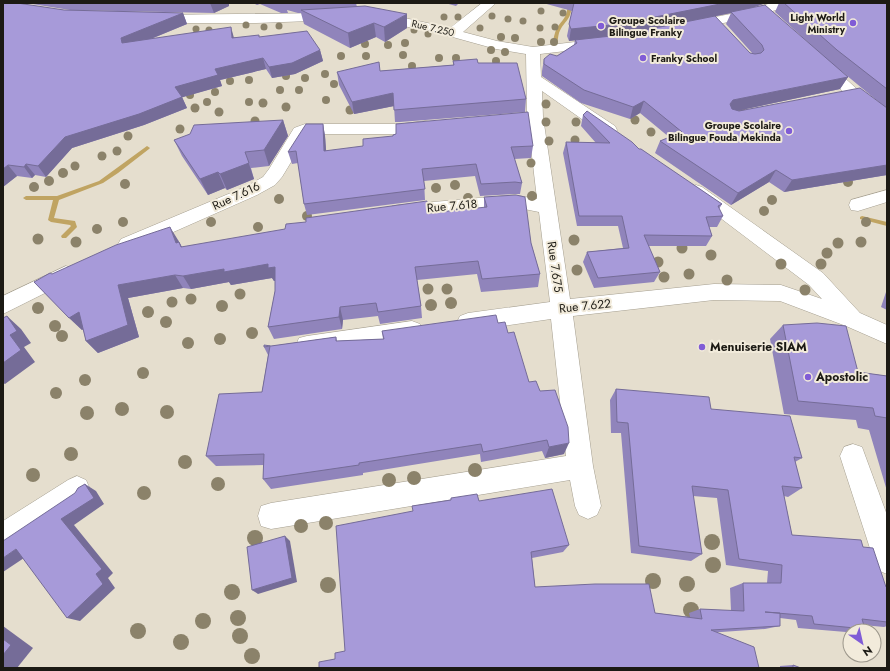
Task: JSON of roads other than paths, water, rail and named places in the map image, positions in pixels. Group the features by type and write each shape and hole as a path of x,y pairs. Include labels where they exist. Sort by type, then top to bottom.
{"street":[{"path":"453,32 490,3"},
{"path":"677,29 763,10 785,3"},
{"path":"763,10 774,21"},
{"name":"Rue 7.250","path":"367,15 389,18 453,32 496,45 533,51 610,42"},
{"path":"144,18 256,19 344,17"},
{"path":"714,21 724,32"},
{"name":"Rue 7.675","path":"533,51 534,117 561,309 580,466 588,506"},
{"path":"808,53 846,94 866,102 887,118"},
{"path":"534,78 624,141"},
{"path":"866,102 887,100"},
{"path":"480,121 534,117"},
{"name":"Rue 7.616","path":"116,250 269,181 276,173 300,132 305,129 400,129 444,125"},
{"path":"682,181 816,278 854,320"},
{"path":"858,205 887,196"},
{"name":"Rue 7.618","path":"379,214 425,208 514,201 546,207"},
{"path":"3,306 84,266"},
{"name":"Rue 7.622","path":"284,348 561,309 714,292 781,293 854,320 887,335"},
{"path":"853,456 877,525 887,560"},
{"path":"271,516 580,466"},
{"path":"3,537 77,489"}],"waterway":[{"path":"562,51 555,43 557,32 566,20 570,11 569,3"},
{"path":"56,198 101,182 147,148"},
{"path":"26,198 56,198"},
{"path":"56,198 51,220 73,223 74,227 64,236"},
{"path":"862,218 887,224"}],"place":[{"name":"Light World Ministry","path":"853,23"},
{"name":"Groupe Scolaire Bilingue Franky","path":"601,26"},
{"name":"Franky School","path":"643,58"},
{"name":"Groupe Scolaire Bilingue Fouda Mekinda","path":"789,131"},
{"name":"Menuiserie SIAM","path":"702,347"},
{"name":"Apostolic","path":"808,377"}]}
